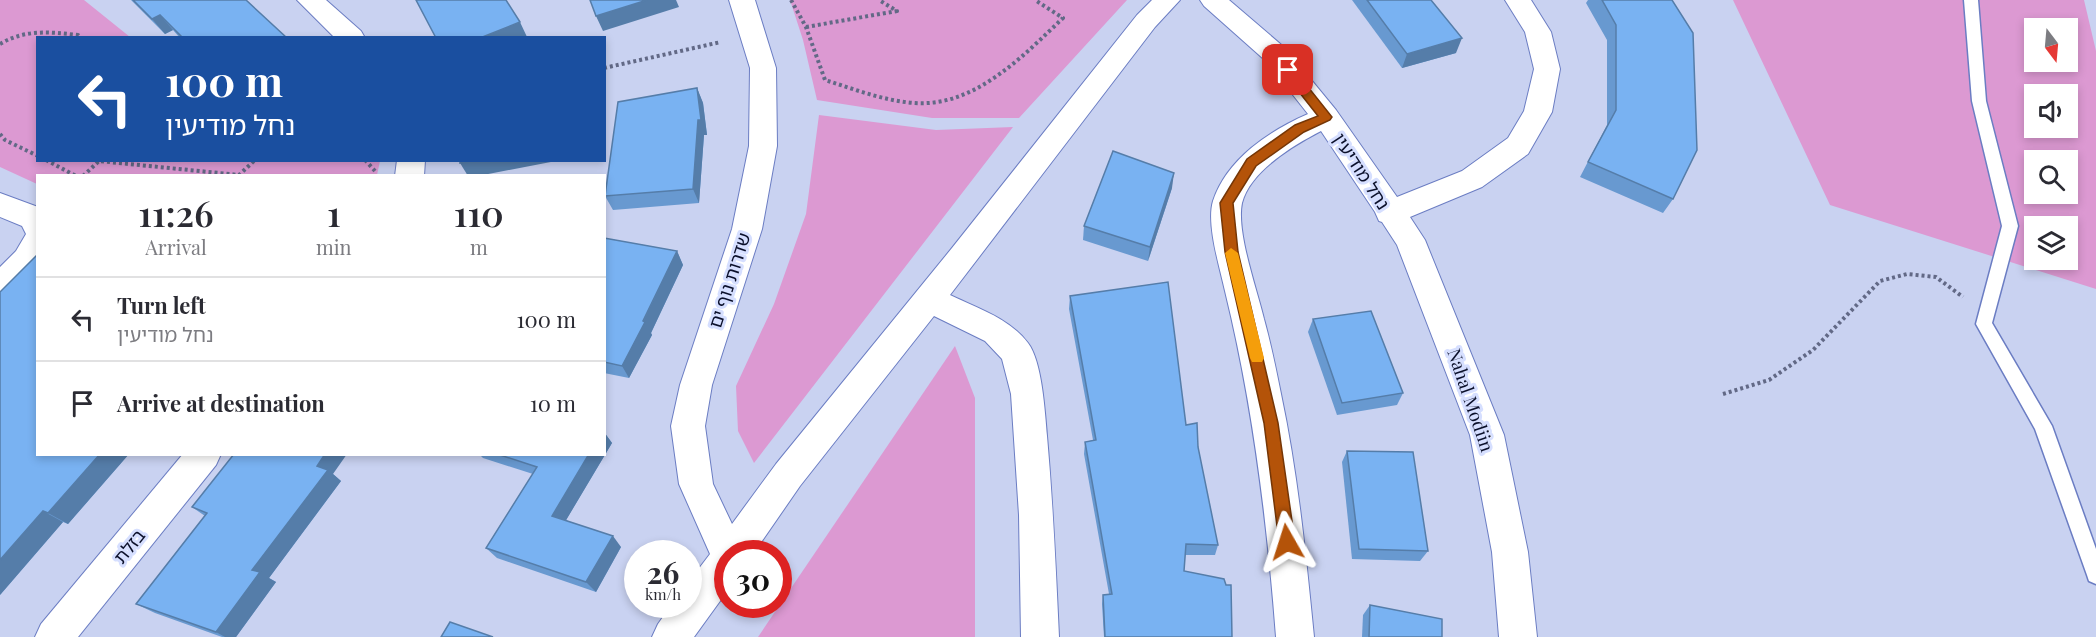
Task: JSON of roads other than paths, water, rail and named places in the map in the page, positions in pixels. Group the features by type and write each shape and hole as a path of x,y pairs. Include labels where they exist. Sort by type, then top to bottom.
{"street":[{"path":"310,0 350,36"},
{"name":"שדרות נוף ים","path":"722,540 696,484 688,426 696,384 747,229 763,146 763,68 742,0"},
{"path":"741,540 788,475 930,300 1146,21 1167,0"},
{"name":"נחל מודיעין","path":"1213,0 1276,55 1326,117 1367,176 1389,213 1410,240"},
{"path":"1389,213 1472,179 1518,146 1538,112 1547,69 1538,32 1518,0"},
{"path":"1295,637 1285,518 1271,423 1231,252 1227,203 1251,163 1300,128 1326,117"},
{"path":"0,205 33,218 36,224"},
{"name":"Nahal Modiin","path":"1410,240 1487,435 1510,552 1518,637"},
{"path":"0,287 27,260 36,244"},
{"path":"930,300 996,332 1017,353 1027,394 1037,515 1040,637"},
{"name":"בזלת","path":"54,637 202,456"},
{"path":"671,637 714,577"}],"lane":[{"path":"1971,0 1979,101 2010,226 1984,324 2043,426 2096,575"}]}
